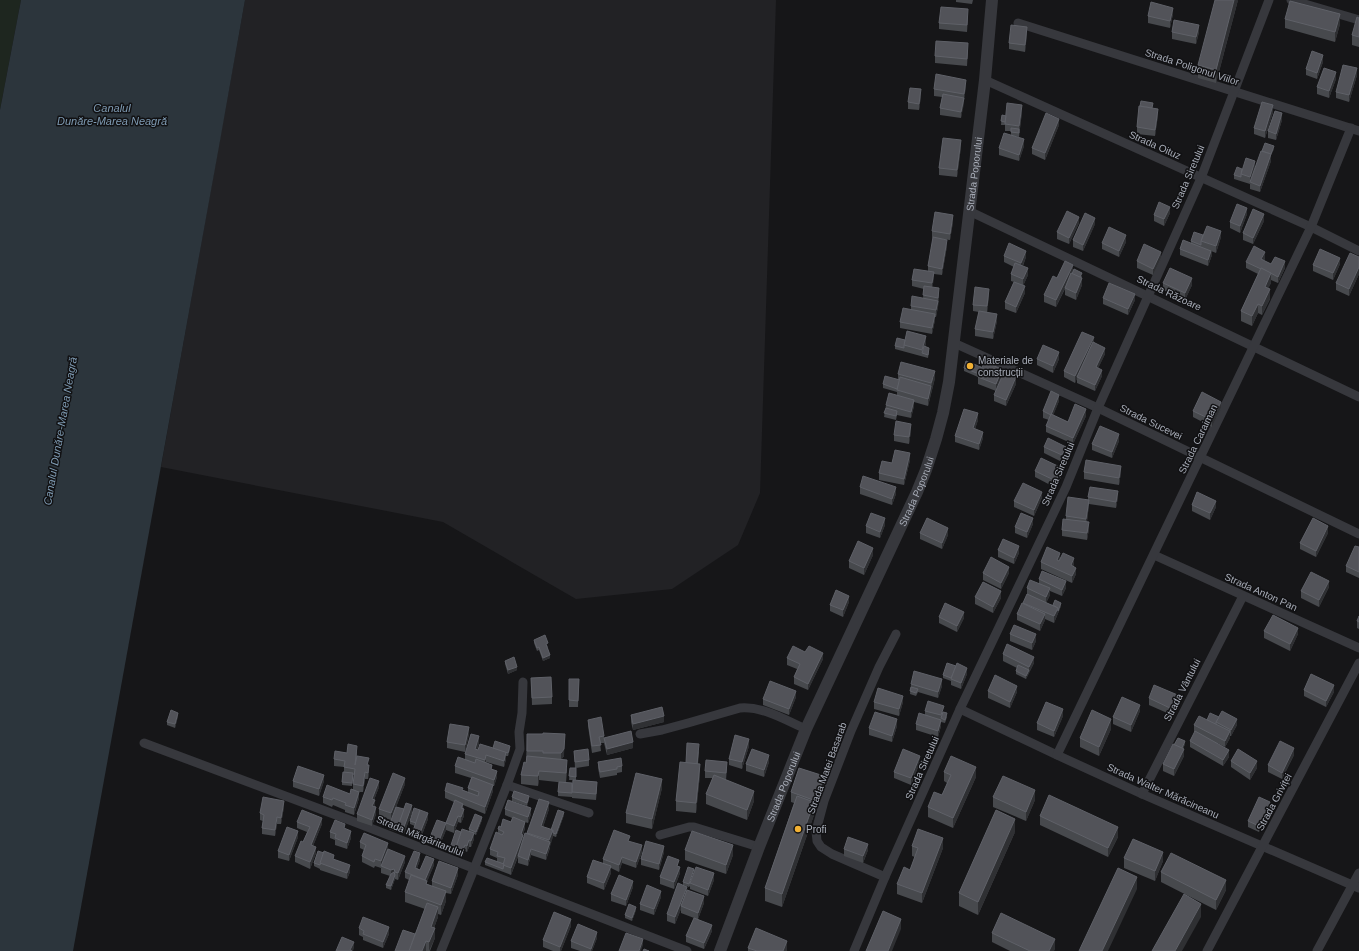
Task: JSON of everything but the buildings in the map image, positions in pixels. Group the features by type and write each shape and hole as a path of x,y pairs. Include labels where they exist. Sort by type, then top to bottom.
{"street":[{"name":"Strada Poporului","path":"720,951 759,847 806,729 926,470 936,439 943,413 954,343 992,0"},
{"name":"Strada Siretului","path":"854,951 885,877 960,709 1066,487 1098,408 1201,178 1269,0"},
{"path":"1291,0 1359,20"},
{"name":"Strada Poligonul Viilor","path":"1018,23 1355,130"},
{"name":"Strada Oituz","path":"984,80 1310,227 1359,251"},
{"name":"Strada Caraiman","path":"1057,756 1254,346 1355,130"},
{"name":"Strada Răzoare","path":"968,211 1148,295 1359,397"},
{"name":"Strada Sucevei","path":"954,343 1098,408 1359,534"},
{"name":"Strada Anton Pan","path":"1154,556 1359,648"},
{"name":"Strada Vântului","path":"1142,794 1243,596"},
{"name":"Strada Matei Basarab","path":"885,877 821,848 817,841 816,831 824,801 851,731 879,667 896,634"},
{"name":"Strada Griviței","path":"1207,951 1359,663"},
{"path":"441,951 508,785 520,749 519,732 522,713 523,682"},
{"path":"640,734 662,730 746,707 758,708 806,729"},
{"name":"Strada Walter Mărăcineanu","path":"960,709 1057,756 1142,794 1262,847 1356,886"},
{"name":"Strada Mărgăritarului","path":"144,743 352,821 474,870 687,951"},
{"path":"508,785 589,814"},
{"path":"660,835 694,827 759,847"},
{"path":"1317,951 1356,886 1359,873"}],"shaded area":[{"path":"0,0 21,0 0,110"},
{"path":"245,0 776,0 760,493 738,545 672,589 576,599 443,522 161,467"}],"water":[{"name":"Canalul Dunăre-Marea Neagră","path":"21,0 245,0 73,951 0,951 0,110"}],"place":[{"name":"Materiale de construcții","path":"970,366"},
{"name":"Profi","path":"798,829"}]}
